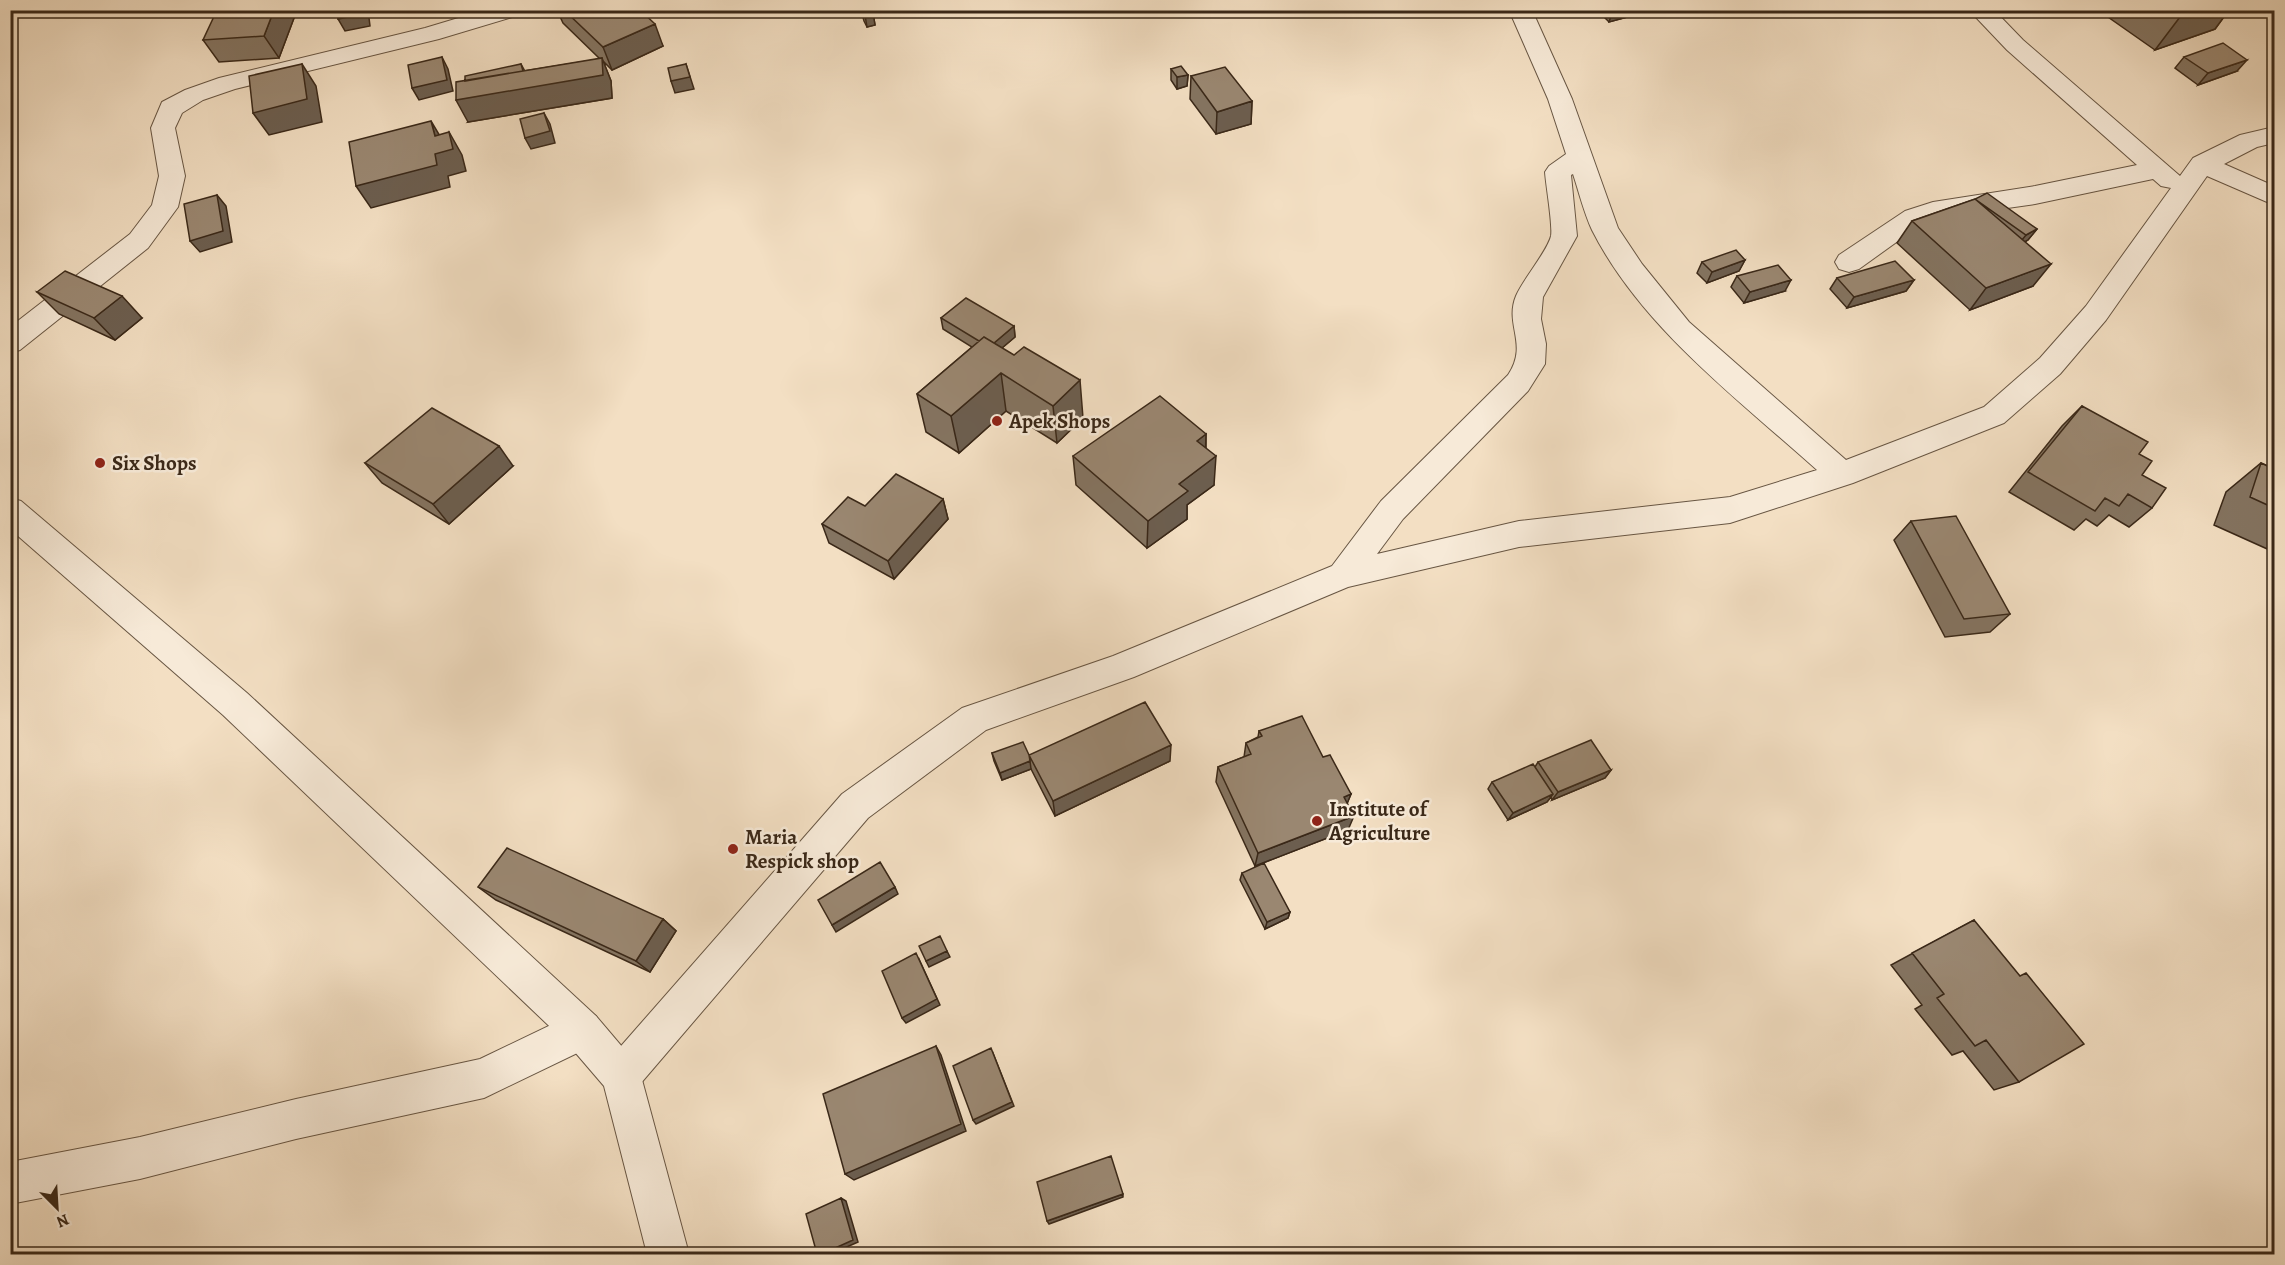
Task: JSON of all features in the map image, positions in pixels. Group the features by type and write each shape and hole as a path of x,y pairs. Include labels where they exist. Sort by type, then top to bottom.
{"street":[{"path":"10,343 139,241 165,207 172,176 163,128 171,108 194,95 228,83 431,34 511,10"},
{"path":"1520,10 1560,99 1605,229 1632,271 1679,329 1842,474"},
{"path":"1980,10 2015,45 2183,191"},
{"path":"621,1076 855,806 974,719 1122,667 1342,575 1519,534 1730,510 1842,474 1994,415 2050,366 2096,313 2202,164 2249,141 2274,135"},
{"path":"1342,575 1392,510 1518,383 1531,364 1532,344 1527,319 1529,297 1564,236 1558,172 1579,157"},
{"path":"2202,164 2274,196"},
{"path":"1849,262 1914,217 1942,208 2035,195 2157,170"},
{"path":"10,510 235,704 582,1030 621,1076 668,1254"},
{"path":"10,1183 140,1158 296,1119 484,1078 582,1030"}],"building":[{"path":"217,10 274,10 264,36 203,40"},
{"path":"337,10 363,10 363,14 338,19"},
{"path":"564,10 640,10 655,24 603,47"},
{"path":"862,10 871,10 873,13 865,15"},
{"path":"2170,10 2199,10 2180,17"},
{"path":"2223,43 2247,60 2208,73 2184,57"},
{"path":"442,57 447,80 412,88 408,65"},
{"path":"602,58 603,75 456,100 456,82"},
{"path":"302,64 307,99 253,113 249,76"},
{"path":"521,64 523,71 465,81 465,76"},
{"path":"686,64 690,77 671,81 668,68"},
{"path":"1181,66 1188,75 1177,77 1171,69"},
{"path":"1225,67 1252,101 1217,112 1191,76"},
{"path":"544,113 550,131 525,138 520,119"},
{"path":"431,121 435,136 449,132 453,149 435,154 437,165 356,186 349,142"},
{"path":"1987,193 2037,229 2026,235 1975,199"},
{"path":"217,195 223,231 190,241 184,204"},
{"path":"1975,199 2051,264 1986,288 1912,221"},
{"path":"1736,250 1745,260 1712,272 1702,262"},
{"path":"1895,261 1914,280 1854,297 1837,278"},
{"path":"1778,265 1791,280 1750,292 1737,276"},
{"path":"65,271 122,296 94,318 37,292"},
{"path":"966,298 1014,326 994,343 984,337 979,341 941,318"},
{"path":"984,337 1014,355 1024,347 1080,380 1053,406 1001,373 951,416 917,394"},
{"path":"1160,396 1206,434 1197,441 1216,456 1179,484 1188,491 1148,521 1073,456"},
{"path":"2082,406 2148,442 2139,454 2152,461 2142,475 2166,488 2152,508 2128,494 2119,506 2105,498 2095,511 2028,472"},
{"path":"432,408 499,446 433,504 365,463"},
{"path":"2261,463 2274,469 2274,508 2250,497"},
{"path":"896,474 943,499 888,561 822,524 848,497 865,506"},
{"path":"1956,516 2010,614 1964,619 1911,521"},
{"path":"1145,702 1171,745 1053,801 1029,755"},
{"path":"1302,716 1323,757 1330,755 1351,794 1344,797 1354,816 1258,853 1218,767 1251,754 1246,743 1262,736 1259,731"},
{"path":"1591,740 1611,770 1558,792 1538,762"},
{"path":"1023,742 1030,761 1000,773 992,753"},
{"path":"1533,764 1553,794 1513,813 1492,782"},
{"path":"507,848 663,919 636,961 478,887"},
{"path":"880,862 895,887 832,925 818,900"},
{"path":"1264,863 1290,912 1267,922 1242,873"},
{"path":"1974,920 2020,976 2026,973 2084,1044 2019,1082 1986,1040 1975,1046 1937,998 1944,994 1912,953"},
{"path":"940,936 947,951 926,961 919,946"},
{"path":"916,953 937,999 902,1018 882,971"},
{"path":"936,1046 961,1124 845,1174 823,1094"},
{"path":"991,1048 1012,1102 973,1120 953,1066"},
{"path":"1111,1156 1123,1194 1047,1221 1037,1182"},
{"path":"841,1198 853,1240 822,1254 817,1254 806,1214"}],"place":[{"name":"Apek Shops","path":"997,421"},
{"name":"Six Shops","path":"100,463"},
{"name":"Institute of Agriculture","path":"1317,821"},
{"name":"Maria Respick shop","path":"733,849"}]}
